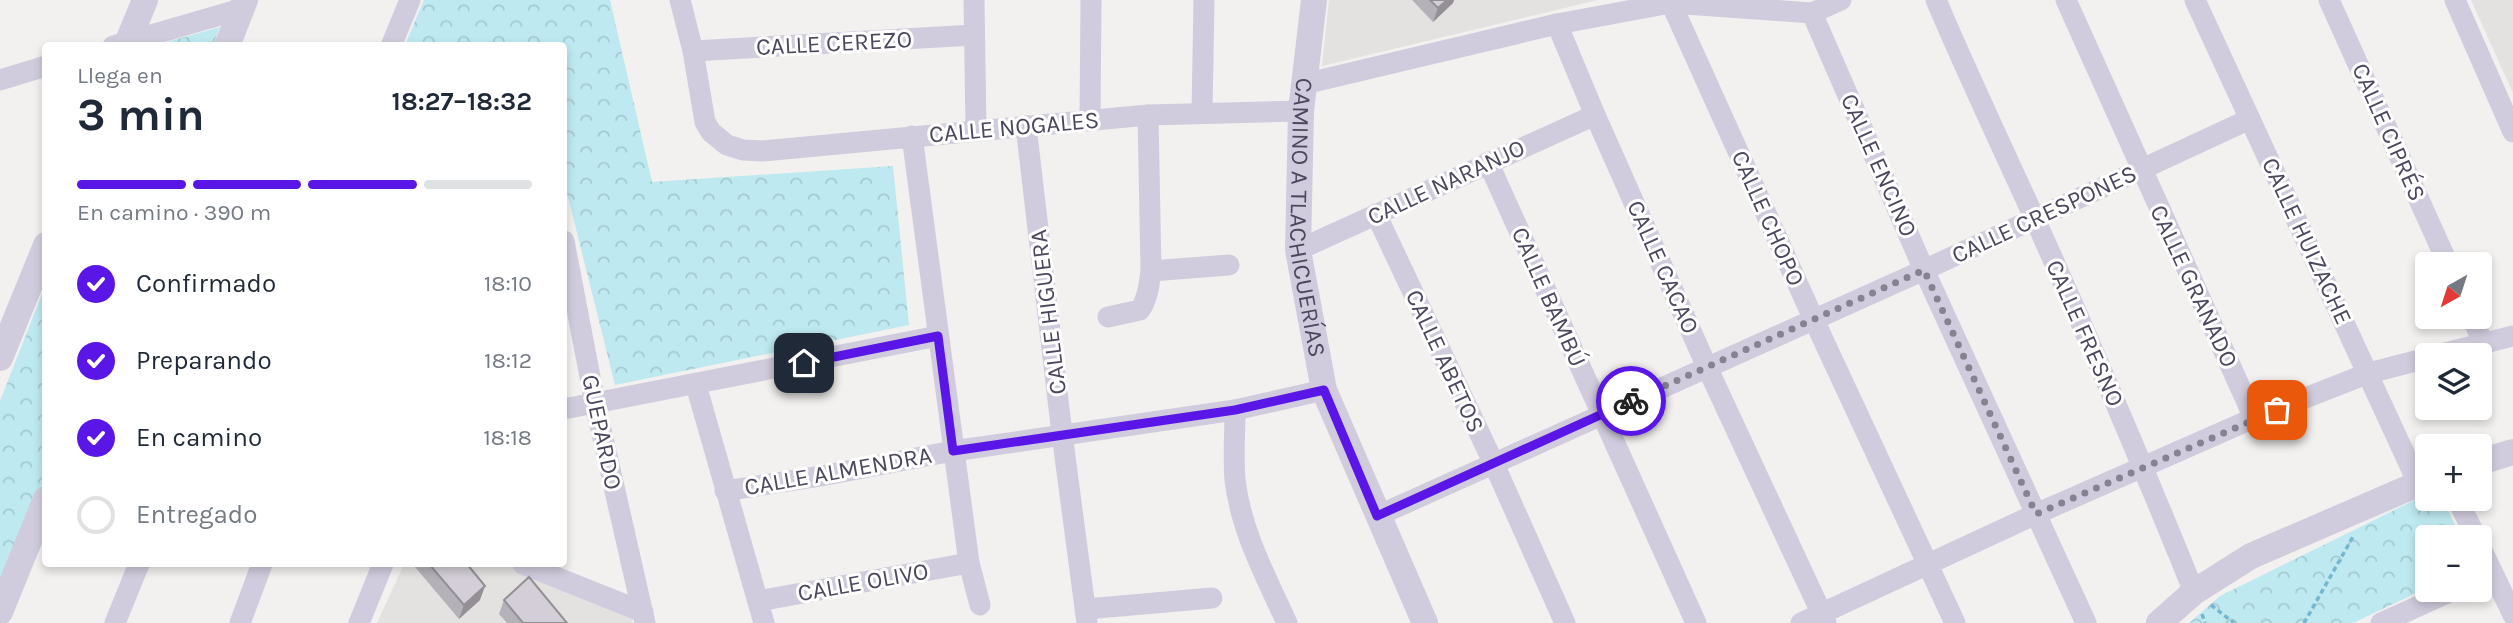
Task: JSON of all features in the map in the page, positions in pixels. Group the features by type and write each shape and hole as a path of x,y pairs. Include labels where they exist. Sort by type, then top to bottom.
{"street":[{"path":"123,42 145,0"},
{"path":"393,42 410,0"},
{"path":"680,0 693,51"},
{"path":"974,0 976,129"},
{"path":"1090,121 1091,0"},
{"path":"1202,113 1204,0"},
{"name":"CAMINO A TLACHICUERÍAS","path":"1314,0 1301,111 1298,250 1324,390 1425,623"},
{"path":"1304,84 1557,24 1671,3 1812,13 1841,0"},
{"name":"CALLE FRESNO","path":"1936,0 2144,467 2194,592"},
{"name":"CALLE GRANADO","path":"2066,0 2140,169 2255,418"},
{"name":"CALLE HUIZACHE","path":"2195,0 2369,373 2415,465"},
{"name":"CALLE CIPRÉS","path":"2329,0 2443,252"},
{"path":"2455,0 2513,132"},
{"name":"CALLE CHOPO","path":"1671,3 1955,623"},
{"path":"128,42 243,5"},
{"path":"229,42 243,5"},
{"name":"CALLE ENCINO","path":"1812,13 1924,270 2086,623"},
{"name":"CALLE CACAO","path":"1557,24 1707,367 1824,618"},
{"name":"CALLE CEREZO","path":"693,51 974,35"},
{"name":"CALLE NOGALES","path":"693,51 705,122 710,132 727,145 743,150 1148,115 1301,111"},
{"path":"0,80 42,67"},
{"path":"1108,317 1140,310 1145,302 1151,271 1148,115"},
{"name":"CALLE NARANJO","path":"1298,250 1595,115"},
{"name":"CALLE CRESPONES","path":"1377,516 1924,270 2250,119"},
{"name":"CALLE HIGUERA","path":"1026,126 1086,616"},
{"path":"912,136 969,563 980,605"},
{"name":"CALLE BAMBÚ","path":"1488,162 1696,623"},
{"name":"CALLE ABETOS","path":"1376,214 1494,464 1565,623"},
{"path":"0,358 42,255"},
{"path":"1151,271 1229,265"},
{"name":"GUEPARDO","path":"568,282 644,617"},
{"path":"2477,329 2483,343 2513,336"},
{"path":"567,408 938,336"},
{"path":"1801,623 1824,618 2036,514 2255,418 2369,373 2415,361"},
{"path":"696,385 764,623"},
{"name":"CALLE ALMENDRA","path":"725,492 1062,433 1235,410 1324,390"},
{"path":"1235,410 1235,481 1242,516 1255,553 1287,623"},
{"path":"2492,458 2513,452"},
{"path":"2159,623 2194,592 2251,556 2415,484"},
{"path":"0,612 42,510"},
{"name":"CALLE OLIVO","path":"758,601 969,563"},
{"path":"116,623 138,567"},
{"path":"240,623 261,567"},
{"path":"359,623 382,567"},
{"path":"530,567 644,617"},
{"path":"2492,584 2513,615"},
{"path":"1086,616 1212,598"},
{"path":"2382,623 2428,602"},
{"path":"0,621 6,623"}],"path":[{"path":"2304,623 2355,533"}],"shaded area":[{"path":"1329,0 1598,0 1322,66"},
{"path":"2471,0 2513,0 2513,93"},
{"path":"403,567 511,567 631,615 633,623 377,623"}],"green space":[{"path":"424,0 610,0 652,182 893,166 909,325 615,385 567,193 567,42 406,42"},
{"path":"220,27 214,42 167,42"},
{"path":"42,294 42,484 0,593 0,401"},
{"path":"2415,500 2415,511 2448,511 2455,525 2415,525 2415,594 2353,623 2189,623 2220,596"}],"building":[{"path":"1430,0 1447,0 1438,8"},
{"path":"432,567 469,567 485,586 464,605"},
{"path":"529,577 567,623 523,623 504,600"}],"way so far":[{"path":"1631,401 1924,270 2036,514 2277,410"}],"route":[{"path":"804,363 938,336 953,451 1062,433 1235,410 1324,390 1377,516 1631,401"}]}
